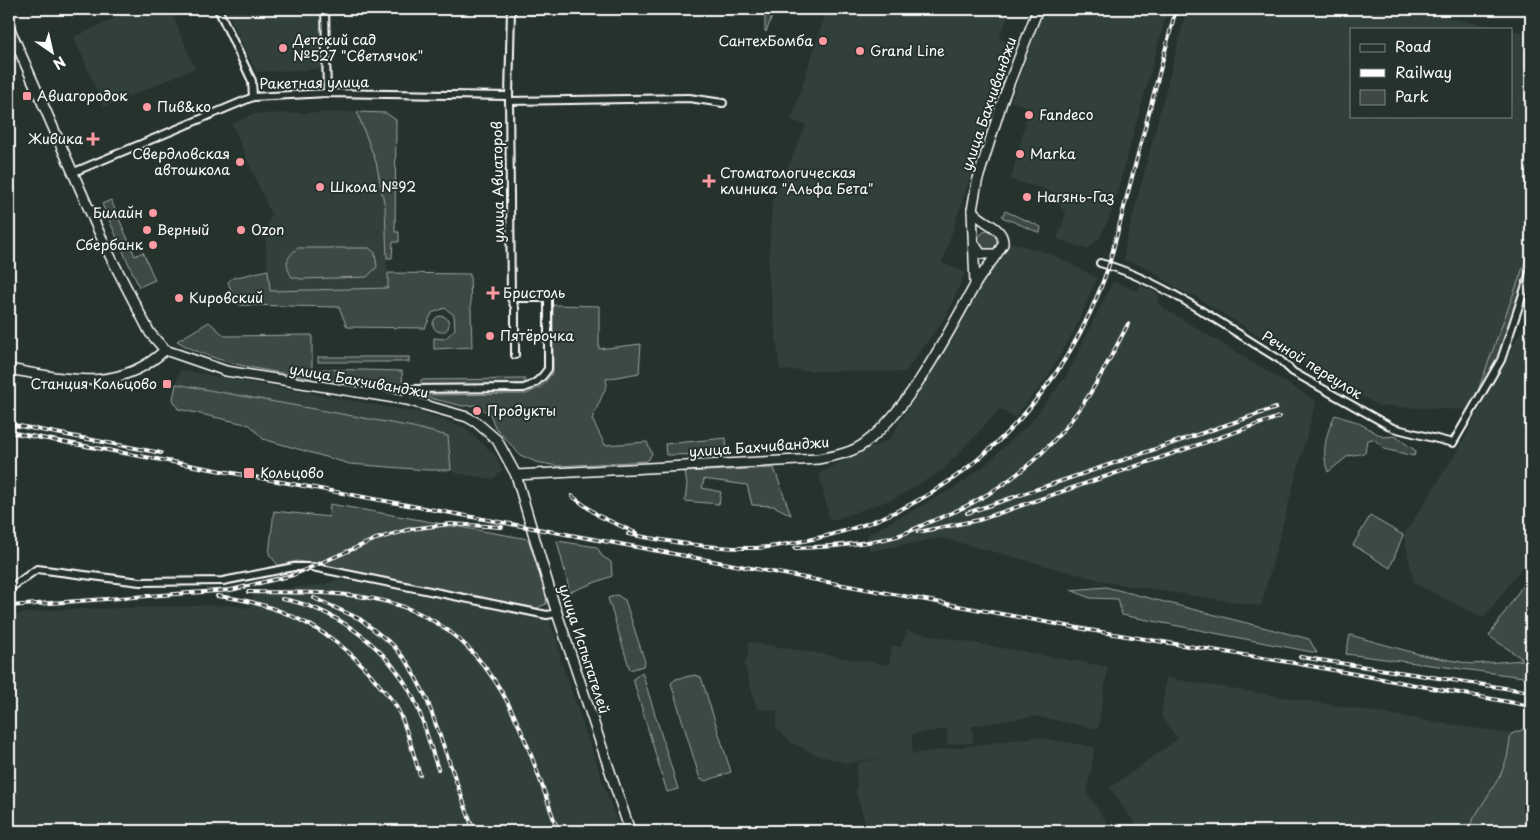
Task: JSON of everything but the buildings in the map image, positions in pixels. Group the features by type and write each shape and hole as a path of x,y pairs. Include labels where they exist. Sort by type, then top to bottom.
{"main road":[{"name":"улица Бахчиванджи","path":"975,284 975,245 972,210 981,165 1003,99 1038,9"},
{"path":"9,27 106,248 136,308 150,332 165,350 140,370 108,379 72,380 9,369"},
{"name":"улица Бахчиванджи","path":"165,350 226,371 407,400 476,422 500,446 516,475 818,459 841,454 863,445 893,416 907,397 975,284 1003,244 999,230 986,224 972,210"},
{"path":"974,233 986,224"},
{"path":"975,245 981,254 996,254"},
{"name":"улица Испытателей","path":"516,475 558,613 630,831"}],"street":[{"path":"218,9 252,81 253,97"},
{"path":"325,9 326,93"},
{"name":"улица Авиаторов","path":"511,9 509,99 511,298 515,308 515,355"},
{"name":"Ракетная улица","path":"74,172 240,100 253,97 326,93 509,99 689,98 723,103"},
{"name":"Речной переулок","path":"1100,263 1136,276 1169,293 1279,358 1293,372 1393,428 1453,443 1501,360 1531,270"},
{"path":"407,400 408,389 524,388 543,376 548,369 548,298 511,298"},
{"path":"9,589 37,569 147,582 223,581 294,567 312,567 547,615 558,613"}],"shaded area":[{"path":"135,9 170,9 195,68 104,107 74,37"},
{"name":"Детский сад №527 \"Светлячок\"","path":"226,9 321,9 321,69 256,72"},
{"path":"827,9 1011,9 999,38 1007,42 1001,61 1007,64 942,263 965,272 947,315 905,372 780,370 768,270 772,203 806,125 791,120"},
{"path":"1044,9 1168,9 1111,214 1100,237 1087,249 1057,239 1066,214 1050,191 1011,180 1029,108 1011,101"},
{"path":"1187,9 1445,9 1444,17 1501,28 1350,28 1350,118 1512,118 1512,30 1531,34 1531,246 1473,403 1468,410 1379,406 1283,351 1193,295 1179,290 1146,267 1124,260 1125,246"},
{"name":"Школа №92","path":"357,112 376,162 385,207 388,288 269,291 265,232 271,214 232,124 253,114"},
{"path":"1010,242 1054,255 1097,278 1074,331 1047,378 1015,418 1000,409 943,470 896,498 830,521 819,474 890,439 988,273"},
{"path":"1113,281 1137,291 1141,285 1160,295 1157,302 1165,309 1316,401 1261,606 1111,583 942,538 870,551 867,535 959,485 984,466 1030,423 1067,375"},
{"path":"1531,312 1531,555 1484,618 1414,583 1404,535 1460,447"},
{"path":"180,370 421,413 464,427 495,455 502,470 493,479 455,473 451,470 448,436 413,427 176,384"},
{"path":"339,579 549,619 559,647 560,658 620,831 9,831 9,615 52,610 232,605 250,608 254,592 327,584"},
{"path":"907,631 1108,667 1098,729 1035,716 972,726 973,743 947,744 947,729 912,734 912,754 1035,737 1095,747 1087,793 1113,831 868,831 856,793 857,763 883,758 845,763 817,755 792,743 776,728 778,711 757,709 744,664 748,654 748,642 889,665 892,645 901,647"},
{"path":"1166,678 1511,734 1507,758 1499,777 1470,828 1465,831 1140,831 1110,788 1178,739 1161,716"}],"green space":[{"path":"528,9 544,9 544,15 528,15"},
{"path":"765,9 775,9 766,32 765,31"},
{"path":"357,112 386,113 396,120 395,232 399,232 399,242 393,242 392,258 387,258 385,207 376,162"},
{"path":"111,200 135,256 143,252 155,280 139,287 102,204"},
{"path":"1005,211 1041,227 1040,233 1002,217"},
{"path":"988,231 995,234 998,241 995,248 988,251 981,248 978,241 981,234"},
{"path":"1531,246 1531,270 1501,360 1473,404"},
{"path":"298,248 369,248 375,253 377,267 367,277 301,279 292,277 287,264 291,255"},
{"path":"268,270 270,291 388,288 388,273 470,274 472,347 434,349 434,338 445,339 455,329 454,315 445,308 432,313 425,328 347,327 339,307 240,305 235,301 228,282 233,278"},
{"path":"553,305 599,306 599,349 641,344 639,373 606,379 607,385 592,419 605,445 647,442 652,454 647,461 558,466 536,462 520,455 495,427 490,414 476,405 463,406 417,395 527,394 542,386 553,372"},
{"path":"438,316 444,316 449,321 447,330 438,332 433,327 433,321"},
{"path":"209,322 225,336 312,335 312,378 242,366 208,356 177,341"},
{"path":"318,357 409,357 409,362 318,362"},
{"path":"319,369 402,371 403,392 318,378"},
{"path":"525,379 524,387 421,388 421,380"},
{"path":"176,384 413,427 448,436 451,470 350,464 263,439 250,425 178,409 173,399"},
{"path":"1335,415 1357,422 1383,437 1395,436 1416,451 1414,456 1384,449 1374,439 1367,440 1365,453 1348,456 1328,472 1325,458 1325,443"},
{"path":"726,438 727,454 666,455 665,444"},
{"path":"774,468 791,515 774,506 752,505 747,485 704,479 702,488 721,492 719,504 685,501 687,484 685,472"},
{"path":"330,504 528,539 547,595 546,604 537,608 298,561 278,565 269,554 274,511 329,517"},
{"path":"1370,516 1403,535 1390,568 1353,545"},
{"path":"557,541 597,547 602,556 611,562 612,576 570,592"},
{"path":"1531,573 1531,678 1346,654 1350,635 1422,655 1472,664 1524,660 1489,636"},
{"path":"1106,587 1309,639 1317,653 1122,615 1118,599 1090,598 1071,590"},
{"path":"617,595 625,600 645,662 643,666 630,670 608,598"},
{"path":"642,672 678,789 667,792 633,679"},
{"path":"695,675 701,677 731,772 706,781 700,779 671,683 676,679"},
{"path":"1527,728 1531,730 1531,831 1466,831 1500,776 1507,758 1511,734"},
{"path":"748,824 752,831 721,831"}],"railway":[{"path":"628,534 691,544 740,548 791,544 826,536 876,520 922,498 964,470 1002,437 1036,400 1065,358 1090,313 1109,265 1176,9"},
{"path":"795,548 857,544 898,536 978,500 999,487 1038,456 1072,419 1098,380 1128,324"},
{"path":"967,513 1276,408"},
{"path":"918,532 979,520 1279,417"},
{"path":"9,424 161,453"},
{"path":"9,432 1089,630 1294,663 1531,706"},
{"path":"572,496 599,516 636,533"},
{"path":"9,606 231,590 293,575 376,539 411,529 450,524 502,527"},
{"path":"248,592 318,593 371,598 388,602 426,617 457,637 482,663 502,692 519,725 533,759 558,831"},
{"path":"217,596 265,606 287,614 308,624 347,651 364,667 390,697 396,707 408,734 420,775"},
{"path":"314,598 360,619 393,645 408,663 426,697 474,831"},
{"path":"282,599 319,610 336,619 353,629 383,655 396,670 412,696 421,716 438,769"},
{"path":"1300,657 1531,692"}],"place":[{"name":"СантехБомба","path":"823,41"},
{"name":"Детский сад №527 \"Светлячок\"","path":"283,48"},
{"name":"Grand Line","path":"860,51"},
{"name":"Авиагородок","path":"27,96"},
{"name":"Пив&ко","path":"147,107"},
{"name":"Fandeco","path":"1029,115"},
{"name":"Живика","path":"93,139"},
{"name":"Marka","path":"1020,154"},
{"name":"Свердловская автошкола","path":"240,162"},
{"name":"Стоматологическая клиника \"Альфа Бета\"","path":"709,181"},
{"name":"Школа №92","path":"320,187"},
{"name":"Нагянь-Газ","path":"1027,197"},
{"name":"Билайн","path":"153,213"},
{"name":"Верный","path":"147,230"},
{"name":"Ozon","path":"241,230"},
{"name":"Сбербанк","path":"153,245"},
{"name":"Бристоль","path":"493,293"},
{"name":"Кировский","path":"179,298"},
{"name":"Пятёрочка","path":"490,336"},
{"name":"Станция Кольцово","path":"167,384"},
{"name":"Продукты","path":"477,411"},
{"name":"Кольцово","path":"249,473"}]}
